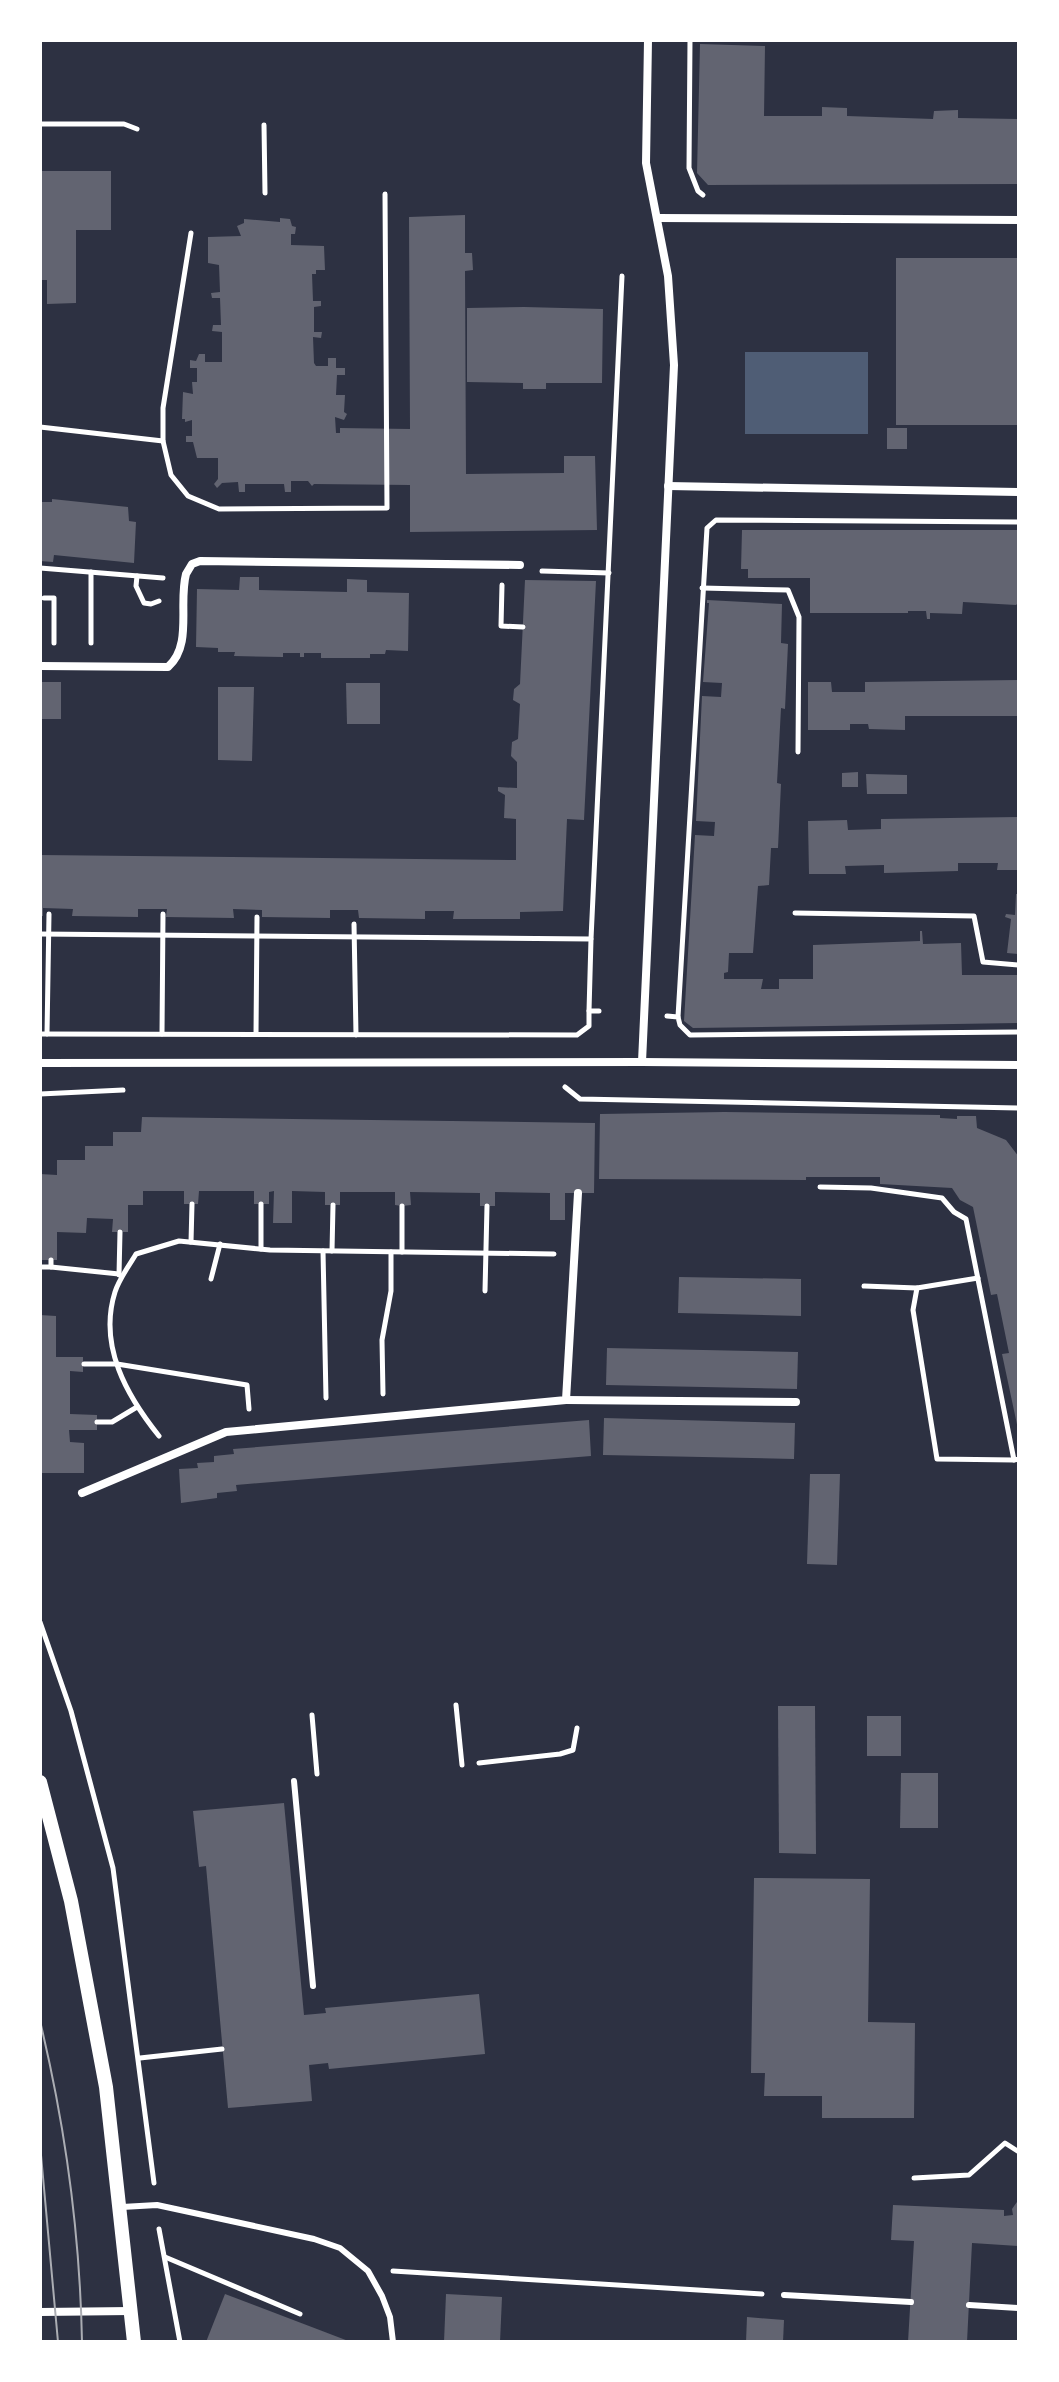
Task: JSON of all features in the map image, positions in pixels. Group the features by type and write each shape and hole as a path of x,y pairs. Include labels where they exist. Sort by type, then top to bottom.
{"street":[{"path":"642,1062 674,334 668,276 646,163 648,40"},
{"path":"657,218 1019,220"},
{"path":"668,486 1019,492"},
{"path":"40,666 168,667 177,659 182,647 186,574 192,564 200,561 520,565"},
{"path":"40,1063 1019,1065"},
{"path":"566,1400 578,1193"},
{"path":"82,1493 226,1432 566,1400 796,1402"},
{"path":"40,1782 59,1849 89,1986 106,2087 134,2342"},
{"path":"40,2312 131,2311"}],"lane":[{"path":"294,1781 313,1986"},
{"path":"121,2207 157,2205 314,2239 340,2248 368,2271 390,2317 393,2342"},
{"path":"784,2295 911,2302"},
{"path":"969,2305 1019,2308"}],"path":[{"path":"690,40 689,168 698,191 709,199"},
{"path":"40,124 124,124 137,129"},
{"path":"264,125 265,193"},
{"path":"191,233 163,408 163,441 171,475 188,496 219,509 387,508 385,194"},
{"path":"49,914 44,1034 577,1035 589,1026 622,276"},
{"path":"40,427 163,441"},
{"path":"1019,522 716,520 707,528 678,1017 680,1025 690,1035 1019,1032"},
{"path":"503,564 501,626 523,627"},
{"path":"40,568 167,578 164,593 157,602 144,603 136,586 137,576"},
{"path":"538,571 609,573"},
{"path":"91,572 92,667"},
{"path":"702,588 788,590 799,617 798,752"},
{"path":"44,598 54,598 53,666"},
{"path":"795,913 974,916 983,962 1019,965"},
{"path":"162,1034 163,914"},
{"path":"256,1034 257,917"},
{"path":"354,924 356,1035"},
{"path":"40,934 591,939"},
{"path":"589,1011 599,1011"},
{"path":"664,1015 678,1017"},
{"path":"552,1086 566,1087 580,1099 1019,1108"},
{"path":"40,1094 132,1090"},
{"path":"820,1187 871,1188 942,1198 954,1212 966,1219 1016,1459 937,1459 913,1310 917,1288"},
{"path":"191,1242 192,1204"},
{"path":"261,1204 261,1249"},
{"path":"332,1251 333,1205"},
{"path":"402,1206 402,1252"},
{"path":"485,1291 487,1206"},
{"path":"119,1284 120,1232"},
{"path":"173,1454 137,1407 118,1374 109,1327 115,1290 136,1254 179,1241 261,1249 575,1255"},
{"path":"211,1279 220,1244"},
{"path":"323,1251 327,1423"},
{"path":"384,1418 382,1340 391,1291 391,1252"},
{"path":"51,1260 51,1267"},
{"path":"42,1267 119,1274"},
{"path":"864,1286 917,1288 978,1278"},
{"path":"84,1364 117,1364 247,1385 250,1430"},
{"path":"97,1422 112,1422 137,1407"},
{"path":"40,1622 71,1711 113,1868 157,2205 180,2342"},
{"path":"456,1705 462,1765"},
{"path":"312,1715 316,1765"},
{"path":"479,1763 573,1750 577,1728"},
{"path":"140,2058 222,2049"},
{"path":"914,2178 969,2175 1005,2143 1019,2152"},
{"path":"165,2257 300,2314"},
{"path":"398,2271 784,2295"}],"water":[{"path":"745,352 868,352 868,434 745,434"}],"building":[{"path":"700,44 765,46 764,116 822,116 822,107 847,108 847,116 933,119 934,111 958,110 958,118 1019,119 1019,184 708,185 697,173"},
{"path":"40,171 111,171 111,230 76,230 76,303 47,304 47,280 40,280"},
{"path":"465,215 465,253 472,253 473,270 465,271 466,474 564,473 564,456 595,456 597,530 410,532 410,485 312,486 308,481 291,481 291,492 285,492 284,484 245,484 245,492 239,492 238,482 222,483 217,488 214,484 218,479 218,458 197,458 193,442 186,442 186,436 192,436 192,420 185,422 182,419 183,392 193,394 192,382 197,382 197,368 190,368 190,360 196,361 199,354 205,354 205,362 222,362 222,332 212,331 213,325 221,325 220,298 212,298 211,293 220,292 219,265 208,263 208,237 241,236 237,226 244,223 244,219 280,222 280,218 290,219 292,226 296,227 295,234 291,234 291,245 324,246 325,270 316,270 316,274 312,274 313,301 321,301 321,306 314,307 314,332 322,332 321,338 313,337 314,363 316,366 328,366 328,358 336,358 336,368 345,368 345,375 337,375 336,395 345,395 344,412 347,414 344,420 335,417 336,433 340,433 340,428 410,429 409,217"},
{"path":"896,258 1019,258 1019,425 896,425"},
{"path":"467,308 603,309 602,383 546,383 546,389 523,389 523,383 467,382"},
{"path":"887,428 907,428 907,449 887,449"},
{"path":"52,499 128,507 129,521 136,522 134,563 54,555 53,562 40,561 40,502 52,502"},
{"path":"742,530 1019,530 1019,602 1016,605 963,602 962,614 930,613 930,619 927,619 926,611 810,613 810,578 748,578 748,569 741,569"},
{"path":"240,577 259,577 259,590 347,592 347,579 367,580 367,592 409,593 408,651 386,650 385,654 370,654 370,658 321,658 321,653 304,653 304,657 300,657 300,653 283,653 283,657 234,656 235,652 196,647 197,589 239,590"},
{"path":"525,580 596,581 584,820 567,819 563,911 520,912 520,919 453,919 454,911 425,911 425,919 359,918 358,910 330,910 330,918 262,917 262,910 233,909 234,918 166,917 167,909 138,909 138,917 72,916 73,909 43,908 43,916 40,916 40,855 516,860 516,819 504,818 505,795 498,791 498,787 517,788 517,762 511,756 512,742 518,739 520,704 513,700 514,689 520,684"},
{"path":"707,600 782,604 781,643 788,644 777,783 781,784 778,848 771,848 769,885 758,886 753,953 729,953 728,972 724,973 724,979 763,979 761,989 779,989 779,979 813,979 813,945 920,941 922,931 923,944 961,943 962,975 1019,975 1019,1023 693,1028 684,1021 695,835 714,836 715,822 696,821 702,696 721,697 722,683 703,682"},
{"path":"1019,680 1019,716 905,716 905,730 869,729 868,724 850,724 850,730 808,730 808,682 831,682 832,692 865,692 865,682"},
{"path":"40,682 61,682 61,719 40,719"},
{"path":"346,683 380,683 380,724 347,724"},
{"path":"218,687 254,687 252,761 218,760"},
{"path":"858,772 858,787 842,787 842,773"},
{"path":"866,774 907,775 907,794 867,794"},
{"path":"1019,817 1019,870 997,870 998,863 958,863 958,871 884,873 884,865 845,866 846,874 809,874 808,821 847,820 848,830 881,829 881,819"},
{"path":"1016,894 1019,894 1019,954 1007,953 1011,919 1005,917 1006,914 1015,915"},
{"path":"600,1114 940,1115 940,1118 957,1119 957,1116 976,1116 977,1128 1006,1140 1019,1157 1019,1434 1002,1354 1009,1353 997,1294 991,1295 973,1207 960,1200 952,1188 880,1184 880,1177 806,1177 806,1180 599,1179"},
{"path":"142,1117 595,1123 594,1193 565,1193 565,1220 550,1220 550,1193 495,1192 495,1206 480,1206 480,1193 410,1192 411,1205 402,1206 395,1205 395,1192 340,1192 340,1205 325,1205 325,1192 292,1191 292,1223 273,1223 274,1191 269,1192 269,1204 254,1204 254,1191 199,1191 198,1204 184,1204 184,1191 143,1191 143,1205 128,1205 128,1232 112,1232 113,1219 87,1218 86,1233 57,1232 57,1260 42,1260 40,1174 57,1175 57,1160 85,1160 85,1146 113,1146 113,1132 141,1132"},
{"path":"679,1277 801,1279 801,1316 678,1313"},
{"path":"40,1315 56,1316 56,1357 83,1357 83,1372 70,1371 70,1414 97,1415 97,1430 69,1430 70,1442 84,1443 84,1473 40,1473"},
{"path":"607,1348 798,1352 797,1389 606,1385"},
{"path":"604,1418 795,1423 794,1459 603,1455"},
{"path":"589,1420 591,1456 236,1485 237,1491 217,1493 217,1498 181,1503 179,1469 198,1468 197,1463 214,1462 214,1456 234,1454 233,1449"},
{"path":"810,1474 840,1474 837,1565 807,1564"},
{"path":"778,1706 815,1706 816,1854 779,1853"},
{"path":"867,1716 901,1716 901,1756 867,1756"},
{"path":"901,1773 938,1773 938,1828 900,1828"},
{"path":"284,1803 304,2015 326,2013 325,2008 479,1994 485,2054 329,2069 328,2063 309,2065 312,2101 228,2108 206,1866 199,1867 193,1811"},
{"path":"754,1878 870,1879 868,2022 915,2023 914,2118 822,2118 822,2096 764,2096 765,2073 751,2073"},
{"path":"1019,2199 1019,2246 972,2243 967,2342 908,2342 914,2241 891,2240 893,2205 1004,2210 1004,2216 1013,2215 1012,2209"},
{"path":"225,2294 351,2342 206,2342"},
{"path":"446,2294 502,2297 500,2342 444,2342"},
{"path":"747,2317 784,2320 783,2342 746,2342"}],"tram line":[{"path":"40,2021 70,2180 82,2342"},
{"path":"40,2144 58,2342"}]}
